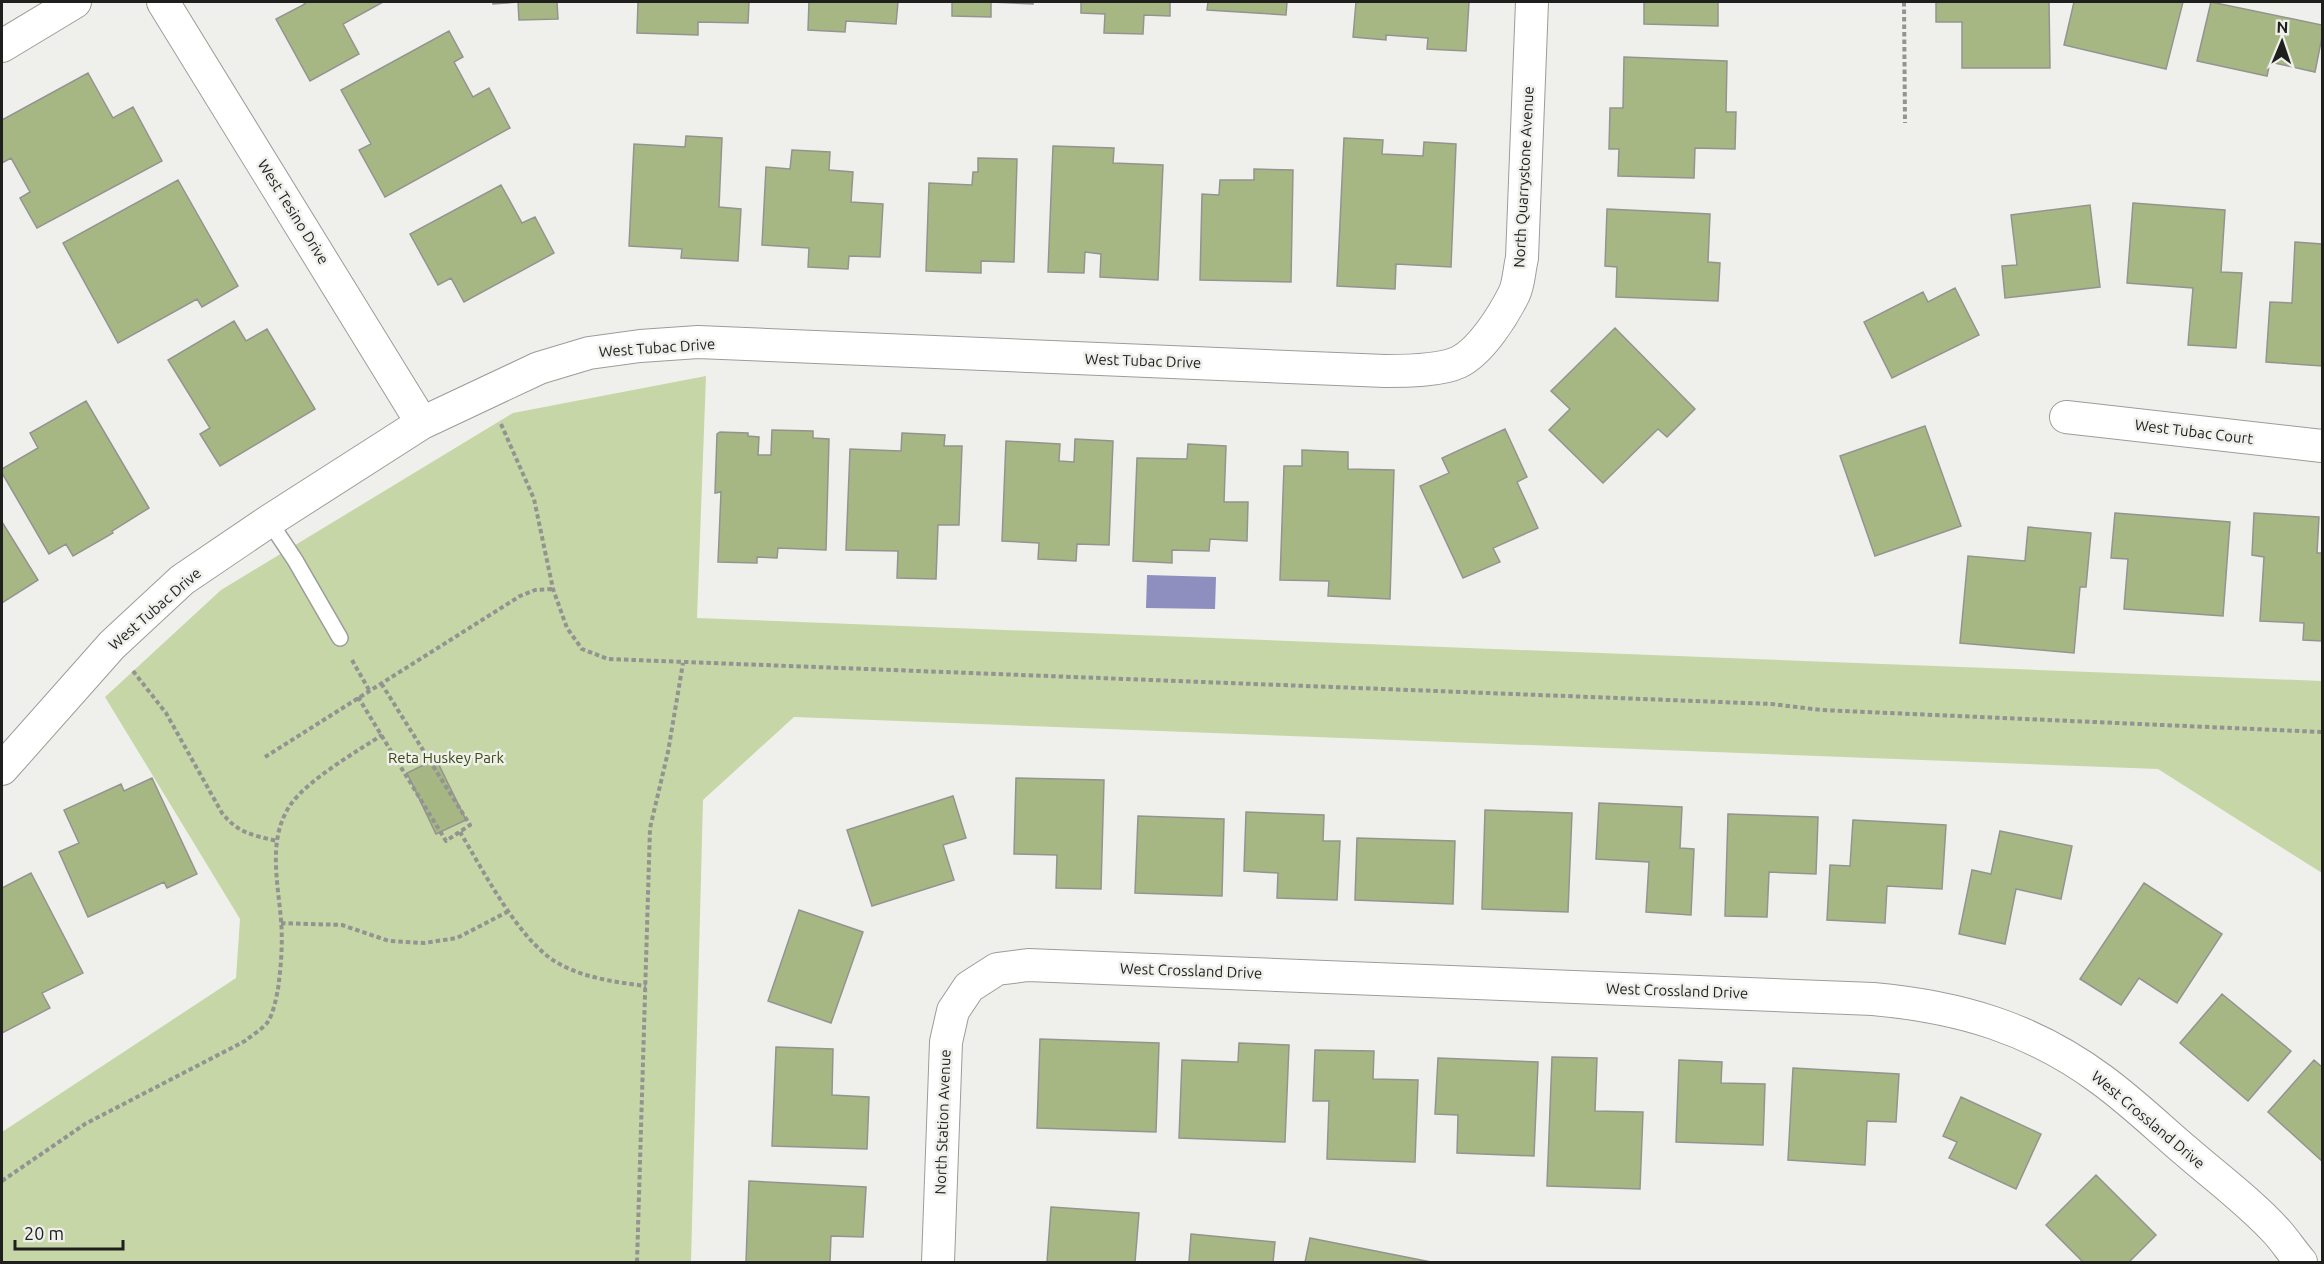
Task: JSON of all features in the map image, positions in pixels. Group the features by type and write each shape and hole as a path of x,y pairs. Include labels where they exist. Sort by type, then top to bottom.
{"street":[{"path":"2,46 75,2"},
{"name":"West Tesino Drive","path":"164,2 422,423"},
{"name":"North Quarrystone Avenue","path":"1483,343 1515,293 1522,258 1532,2"},
{"name":"West Tubac Drive","path":"2,769 112,645 182,580 422,423 539,368 589,353 640,346 698,342 1385,371 1422,370 1459,362 1483,343"},
{"name":"West Tubac Court","path":"2066,417 2322,446"},
{"name":"West Crossland Drive","path":"969,987 997,969 1028,965 1873,999 1955,1010 2033,1038 2069,1058 2103,1081 2246,1202 2279,1233 2301,1263"},
{"name":"North Station Avenue","path":"938,1263 946,1042 953,1011 969,987"}],"lane":[{"path":"269,521 295,560 340,638"}],"path":[{"path":"1904,2 1905,123"},
{"path":"496,416 505,431 534,499 553,589 567,628 582,649 608,659 1772,704 1833,710 2322,732"},
{"path":"265,757 520,596 535,590 553,589"},
{"path":"340,638 369,690"},
{"path":"637,1263 639,1128 650,828 668,752 683,663"},
{"path":"126,664 141,679 166,713 222,813 232,826 247,834 277,841"},
{"path":"358,697 446,841 470,825 381,683"},
{"path":"2,1181 85,1124 245,1041 267,1023 275,1001 280,976 281,923 276,868 277,841 282,820 292,803 344,760 382,735"},
{"path":"460,832 531,941 555,961 587,976 646,986"},
{"path":"281,923 342,925 389,941 424,943 457,938 509,910"}],"green space":[{"name":"Reta Huskey Park","path":"706,376 697,618 2322,681 2322,873 2158,769 794,717 703,800 691,1262 2,1262 2,1132 236,978 240,919 105,697 221,590 513,413"}],"water":[{"path":"1147,575 1216,577 1215,609 1146,608"}],"building":[{"path":"303,2 383,2 343,24 359,54 310,81 276,19 305,4"},
{"path":"493,2 518,2 493,4"},
{"path":"518,2 557,2 558,19 519,20"},
{"path":"638,2 749,2 748,23 698,22 698,35 637,33"},
{"path":"809,2 898,2 896,24 846,21 845,32 808,30"},
{"path":"952,2 991,2 991,17 952,16"},
{"path":"991,2 1033,2 1033,4"},
{"path":"1081,2 1170,2 1170,16 1144,15 1143,34 1104,33 1105,14 1081,13"},
{"path":"1208,2 1287,2 1286,15 1207,10"},
{"path":"1356,2 1469,2 1466,51 1427,49 1428,38 1386,35 1386,40 1353,37"},
{"path":"1644,2 1718,2 1718,26 1644,24"},
{"path":"1936,2 2049,2 2050,68 1962,68 1962,22 1936,22"},
{"path":"2074,2 2183,2 2166,69 2064,45"},
{"path":"2211,2 2322,25 2315,72 2270,62 2267,76 2197,61"},
{"path":"449,31 463,57 454,62 473,97 489,88 510,128 385,197 359,150 371,144 341,90"},
{"path":"1624,57 1727,61 1726,112 1736,112 1735,149 1695,148 1694,178 1618,176 1619,149 1609,149 1610,108 1623,108"},
{"path":"88,73 113,118 133,107 162,161 37,228 20,198 30,192 11,158 2,163 2,120"},
{"path":"686,136 722,138 719,207 741,209 738,261 681,258 682,249 629,246 634,144 685,147"},
{"path":"1344,138 1383,140 1382,154 1423,156 1424,142 1456,144 1451,267 1396,264 1395,289 1337,286"},
{"path":"1053,146 1114,148 1113,163 1163,165 1158,280 1100,277 1101,254 1085,252 1084,273 1048,272"},
{"path":"792,150 830,152 829,170 853,172 851,202 883,204 880,257 849,256 848,269 808,267 809,248 762,245 766,167 790,169"},
{"path":"978,158 1017,159 1014,262 981,261 981,273 926,271 929,183 972,185 973,172 978,172"},
{"path":"1254,169 1293,170 1291,282 1200,280 1202,194 1219,195 1220,180 1254,180"},
{"path":"178,180 238,286 202,307 197,299 118,343 63,243"},
{"path":"501,185 522,223 535,217 554,253 464,302 451,278 438,285 410,234"},
{"path":"2133,203 2225,210 2221,272 2242,273 2236,348 2188,345 2193,288 2127,283"},
{"path":"2090,205 2100,287 2005,298 2002,266 2017,265 2011,215"},
{"path":"1607,209 1710,214 1708,262 1720,263 1718,301 1616,297 1617,267 1605,266"},
{"path":"2295,242 2322,244 2322,366 2266,362 2270,302 2292,303"},
{"path":"1955,288 1979,335 1892,378 1864,322 1923,292 1928,302"},
{"path":"234,321 246,341 267,329 315,409 220,466 200,434 210,428 168,360"},
{"path":"1615,328 1695,409 1667,437 1658,429 1603,483 1549,430 1570,409 1551,391"},
{"path":"86,401 149,508 112,531 113,533 73,556 66,544 49,554 2,473 2,469 38,448 30,433"},
{"path":"1925,426 1961,526 1875,556 1840,456"},
{"path":"1505,429 1527,477 1517,482 1538,528 1493,548 1500,562 1463,578 1420,486 1449,473 1442,458"},
{"path":"772,430 813,431 813,438 829,439 826,550 778,548 777,558 757,557 757,563 718,562 721,492 715,493 717,434 720,432 748,433 748,436 759,437 758,455 771,455"},
{"path":"902,433 945,435 944,446 962,446 959,525 938,525 936,579 897,578 898,551 846,550 850,449 901,451"},
{"path":"1075,439 1113,441 1109,545 1077,544 1076,561 1038,559 1039,543 1002,541 1006,441 1060,444 1059,461 1074,462"},
{"path":"1188,444 1226,446 1224,502 1248,502 1247,541 1210,539 1209,551 1172,550 1172,563 1133,561 1137,458 1187,459"},
{"path":"1302,450 1348,452 1348,469 1394,470 1390,599 1328,596 1329,581 1280,580 1284,466 1302,466"},
{"path":"2115,513 2230,522 2223,616 2124,609 2128,559 2111,558"},
{"path":"2254,513 2319,517 2317,553 2322,553 2322,641 2303,640 2304,623 2260,621 2264,557 2252,555"},
{"path":"2,522 38,580 2,603"},
{"path":"2028,527 2091,533 2086,587 2080,587 2074,653 1960,643 1968,556 2025,561"},
{"path":"436,759 466,820 436,834 407,773"},
{"path":"152,778 197,874 167,888 164,882 88,917 59,852 79,843 64,810 121,784 124,791"},
{"path":"1016,778 1104,780 1101,889 1056,888 1057,855 1014,854"},
{"path":"953,796 966,838 943,845 954,880 872,906 847,830"},
{"path":"1599,803 1682,807 1680,848 1694,849 1691,915 1646,912 1649,862 1596,859"},
{"path":"1485,810 1572,813 1568,912 1482,909"},
{"path":"1246,812 1324,815 1323,841 1340,841 1337,900 1277,898 1278,873 1244,871"},
{"path":"1728,814 1818,817 1816,874 1769,872 1767,917 1725,916"},
{"path":"1138,816 1224,819 1222,896 1135,893"},
{"path":"1853,820 1946,825 1942,889 1887,886 1885,923 1827,920 1830,865 1850,866"},
{"path":"2000,831 2072,846 2061,899 2016,889 2005,944 1959,934 1972,870 1991,874"},
{"path":"1357,838 1455,841 1453,904 1355,900"},
{"path":"31,873 83,973 42,993 50,1008 2,1033 2,888"},
{"path":"2144,883 2222,934 2177,1003 2139,978 2121,1005 2080,979"},
{"path":"799,910 863,932 831,1023 768,1001"},
{"path":"2222,994 2291,1051 2248,1101 2180,1043"},
{"path":"1040,1039 1159,1043 1156,1132 1037,1128"},
{"path":"1239,1043 1289,1045 1285,1142 1179,1138 1182,1060 1238,1062"},
{"path":"776,1047 833,1049 832,1095 869,1097 867,1149 772,1146"},
{"path":"1315,1050 1374,1051 1373,1079 1418,1080 1415,1162 1327,1159 1329,1101 1313,1101"},
{"path":"1552,1057 1597,1058 1595,1111 1643,1112 1640,1189 1547,1186"},
{"path":"1438,1058 1538,1062 1534,1156 1457,1153 1458,1115 1435,1114"},
{"path":"1679,1060 1722,1062 1721,1083 1765,1084 1763,1145 1676,1142"},
{"path":"2314,1060 2322,1067 2322,1161 2268,1112"},
{"path":"1793,1068 1899,1074 1896,1122 1867,1121 1865,1165 1788,1160"},
{"path":"1961,1097 2041,1134 2016,1189 1949,1158 1957,1142 1943,1136"},
{"path":"2096,1175 2156,1235 2129,1262 2083,1262 2046,1225"},
{"path":"749,1181 866,1187 863,1237 831,1236 830,1262 746,1262"},
{"path":"1051,1207 1139,1213 1135,1262 1047,1262"},
{"path":"1191,1234 1275,1242 1273,1262 1189,1262"},
{"path":"1310,1238 1431,1262 1305,1262"}]}
